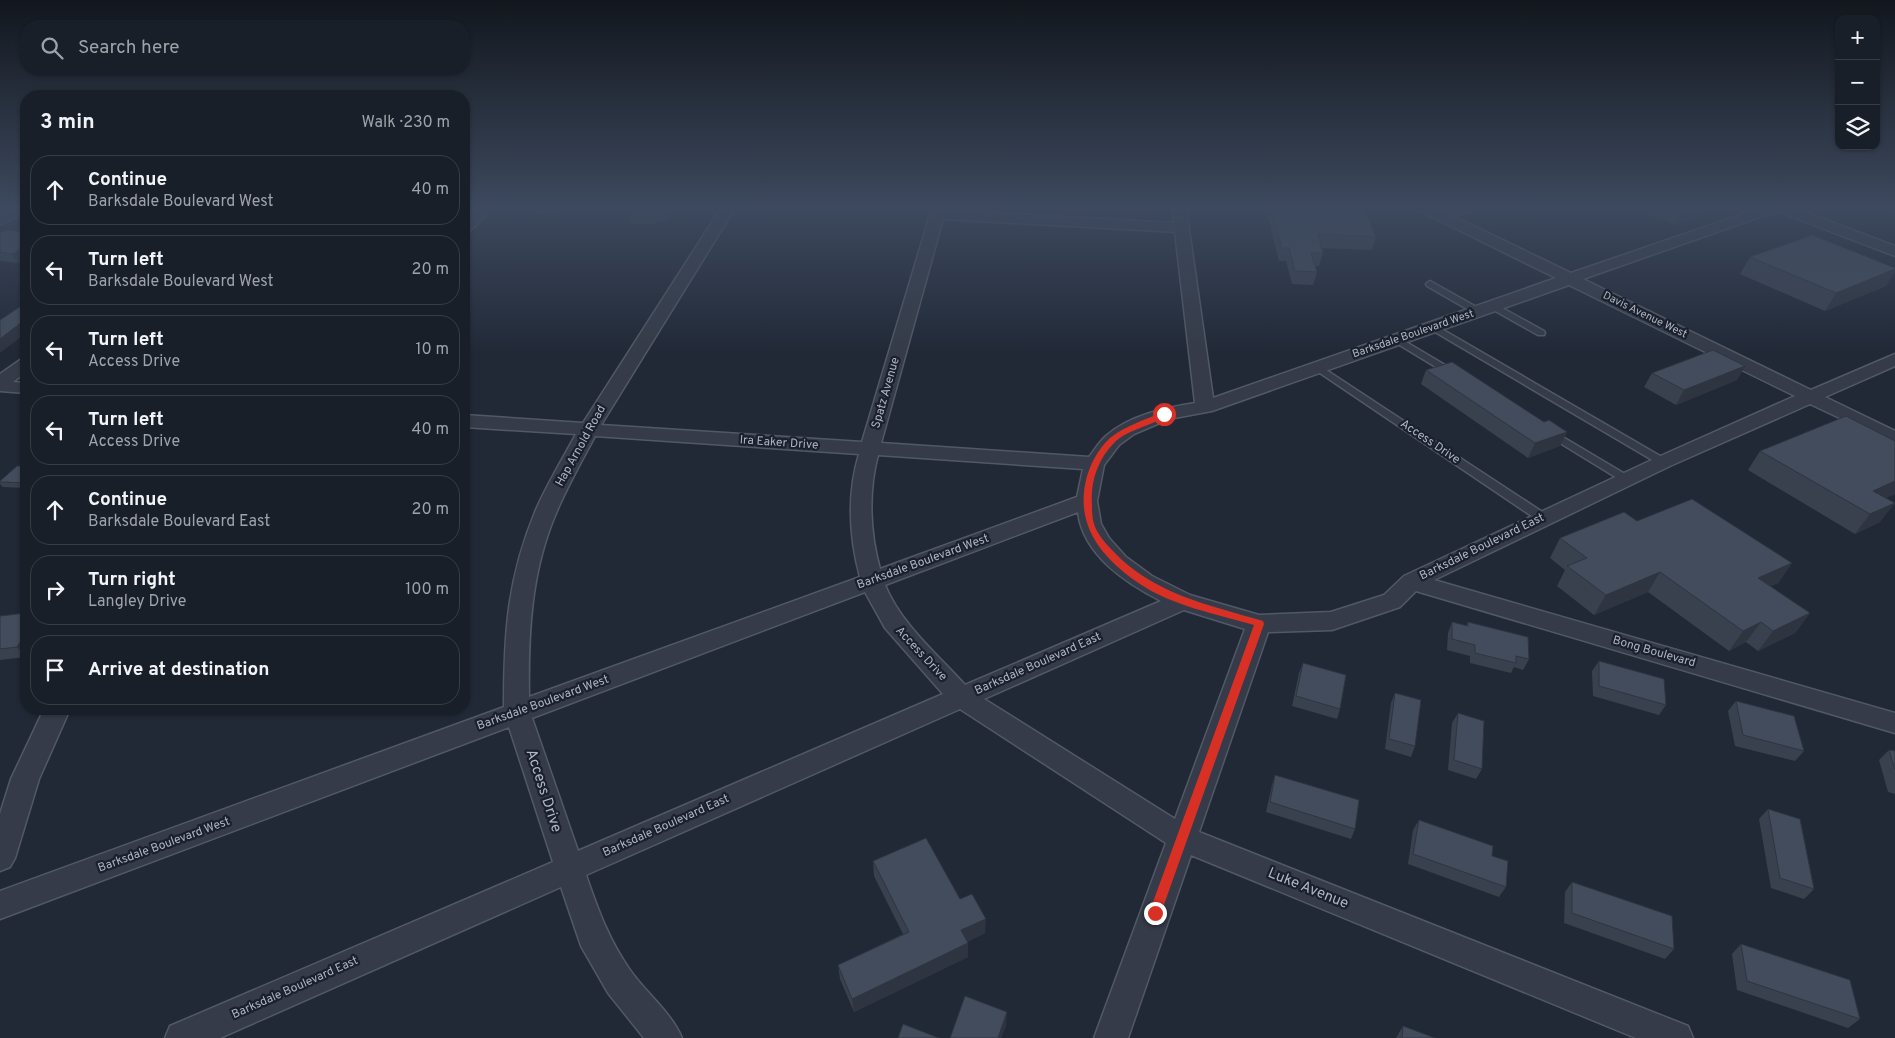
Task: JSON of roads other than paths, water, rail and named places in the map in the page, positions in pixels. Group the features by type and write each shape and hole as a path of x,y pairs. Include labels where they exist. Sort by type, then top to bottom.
{"street":[{"name":"Hap Arnold Road","path":"517,713 516,644 521,595 531,553 546,511 588,430 697,256"},
{"name":"Spatz Avenue","path":"872,581 863,547 861,503 865,467 925,256"},
{"path":"1185,256 1205,407"},
{"name":"Davis Avenue West","path":"1524,256 1895,438"},
{"name":"Barksdale Boulevard West","path":"0,906 872,581 1087,497 1094,464 1112,441 1127,430 1164,414 1205,407 1635,256"},
{"name":"Barksdale Boulevard East","path":"182,1038 1182,601 1259,624 1332,621 1392,601 1412,582 1543,518 1663,462 1895,359"},
{"path":"0,382 20,368"},
{"path":"0,386 20,388"},
{"name":"Ira Eaker Drive","path":"470,421 1094,464"},
{"path":"1087,497 1090,524 1101,543 1118,562 1144,582 1182,601"},
{"name":"Access Drive","path":"872,581 880,601 893,622 961,697"},
{"name":"Bong Boulevard","path":"1412,582 1895,723"},
{"path":"1111,1038 1259,624"},
{"name":"Luke Avenue","path":"961,697 1182,838 1676,1038"},
{"name":"Access Drive","path":"517,713 592,936 619,982 664,1038"},
{"path":"0,858 25,779 54,715"}],"lane":[{"path":"1430,284 1477,312"},
{"path":"1493,306 1541,333"},
{"path":"1432,327 1663,462"},
{"path":"1396,339 1465,380"},
{"name":"Access Drive","path":"1317,367 1543,518"},
{"path":"1541,427 1626,479"}]}
